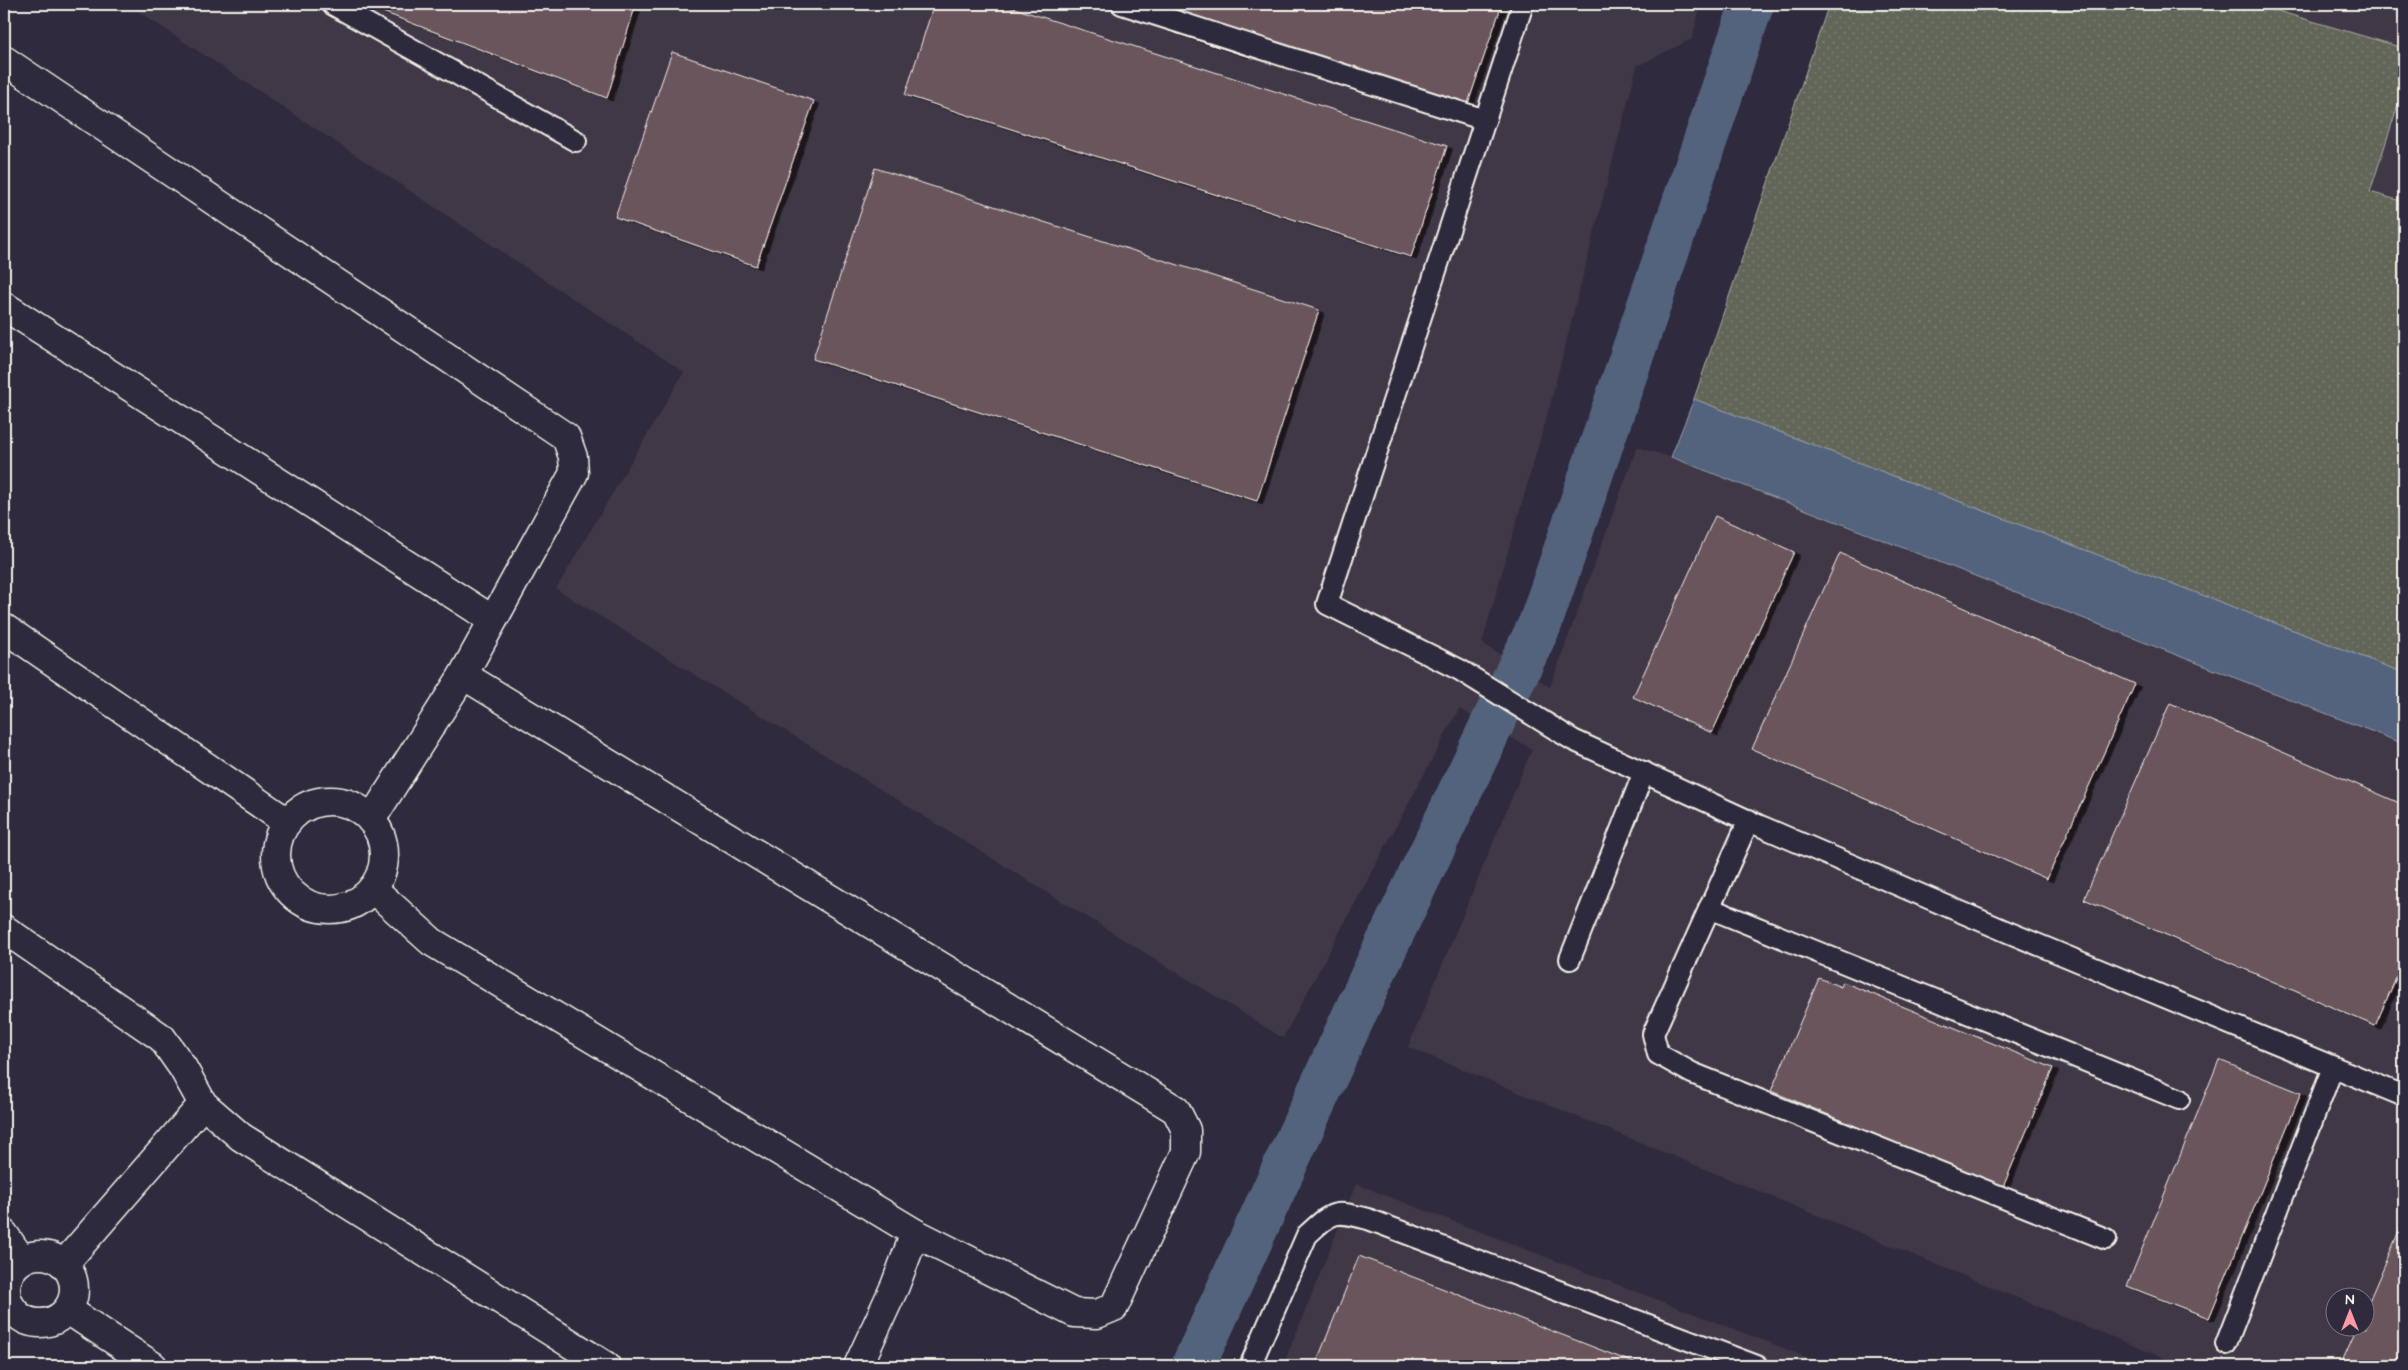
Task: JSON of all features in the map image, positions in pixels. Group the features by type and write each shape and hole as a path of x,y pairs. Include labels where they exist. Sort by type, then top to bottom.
{"street":[{"path":"4,60 566,437 573,457 574,473 463,675 371,820"},
{"path":"4,306 493,620"},
{"path":"4,628 287,822"},
{"path":"373,889 432,942 915,1233 1074,1313 1097,1314 1114,1307 1186,1152 1186,1130 1176,1110 463,675"},
{"path":"319,802 338,802 356,808 371,820 381,835 385,854 382,873 373,889 359,902 341,908 322,909 304,903 289,891 280,876 276,857 278,838 287,822 302,809 319,802"},
{"path":"4,929 162,1038 184,1068 203,1104 241,1137 606,1366"},
{"path":"64,1264 203,1104"},
{"path":"858,1366 895,1286 915,1233"},
{"path":"4,1234 22,1260"},
{"path":"44,1255 54,1258 64,1264 74,1281 73,1301 68,1310 50,1323 28,1321 18,1316 9,1302 6,1286 8,1276 22,1260 44,1255"},
{"path":"68,1310 153,1366"}],"lane":[{"path":"332,4 576,141"},
{"path":"1122,4 1485,120"},
{"path":"1523,4 1327,604 1460,670 1573,740 1749,820 2010,933 2404,1096"},
{"path":"1570,960 1644,772"},
{"path":"1749,820 1653,1034 1658,1054 1692,1073 2106,1239"},
{"path":"1710,908 2178,1099"},
{"path":"2226,1344 2334,1067"},
{"path":"1250,1366 1307,1235 1324,1219 1341,1212 1368,1219 1756,1366"}],"shaded area":[{"path":"127,4 1701,4 1692,39 1637,66 1550,405 1482,643 1550,687 1637,447 1671,457 2404,744 2404,1366 2183,1366 1408,1047 1532,749 1459,709 1283,1038 556,589 684,372"},
{"path":"2254,4 2404,4 2404,48"},
{"path":"2404,86 2404,202 2370,192"},
{"path":"1356,1184 1830,1366 1283,1366"}],"green space":[{"path":"1829,4 2254,4 2404,48 2404,86 2370,192 2404,202 2404,673 1694,399"}],"water":[{"path":"1694,399 2404,673 2404,744 1671,457"}],"building":[{"path":"362,4 636,4 607,98"},
{"path":"934,4 1001,4 1447,146 1411,257 905,95"},
{"path":"1133,4 1502,4 1465,112 1248,39 1243,55 1161,28 1166,15"},
{"path":"672,52 814,101 756,266 615,217"},
{"path":"875,168 1319,310 1257,501 813,359"},
{"path":"1715,516 1794,552 1712,733 1633,697"},
{"path":"1840,553 2135,684 2047,879 1752,749"},
{"path":"2170,703 2404,805 2404,960 2375,1026 2084,899"},
{"path":"1819,978 1841,987 1843,982 2053,1068 2003,1187 1771,1091"},
{"path":"2219,1060 2301,1093 2209,1318 2127,1286"},
{"path":"2403,1222 2404,1344 2395,1366 2340,1366 2353,1338 2376,1338 2375,1288"},
{"path":"1359,1256 1642,1366 1315,1366"}],"waterway":[{"path":"1193,1366 1379,961 1540,624 1752,4"}]}
